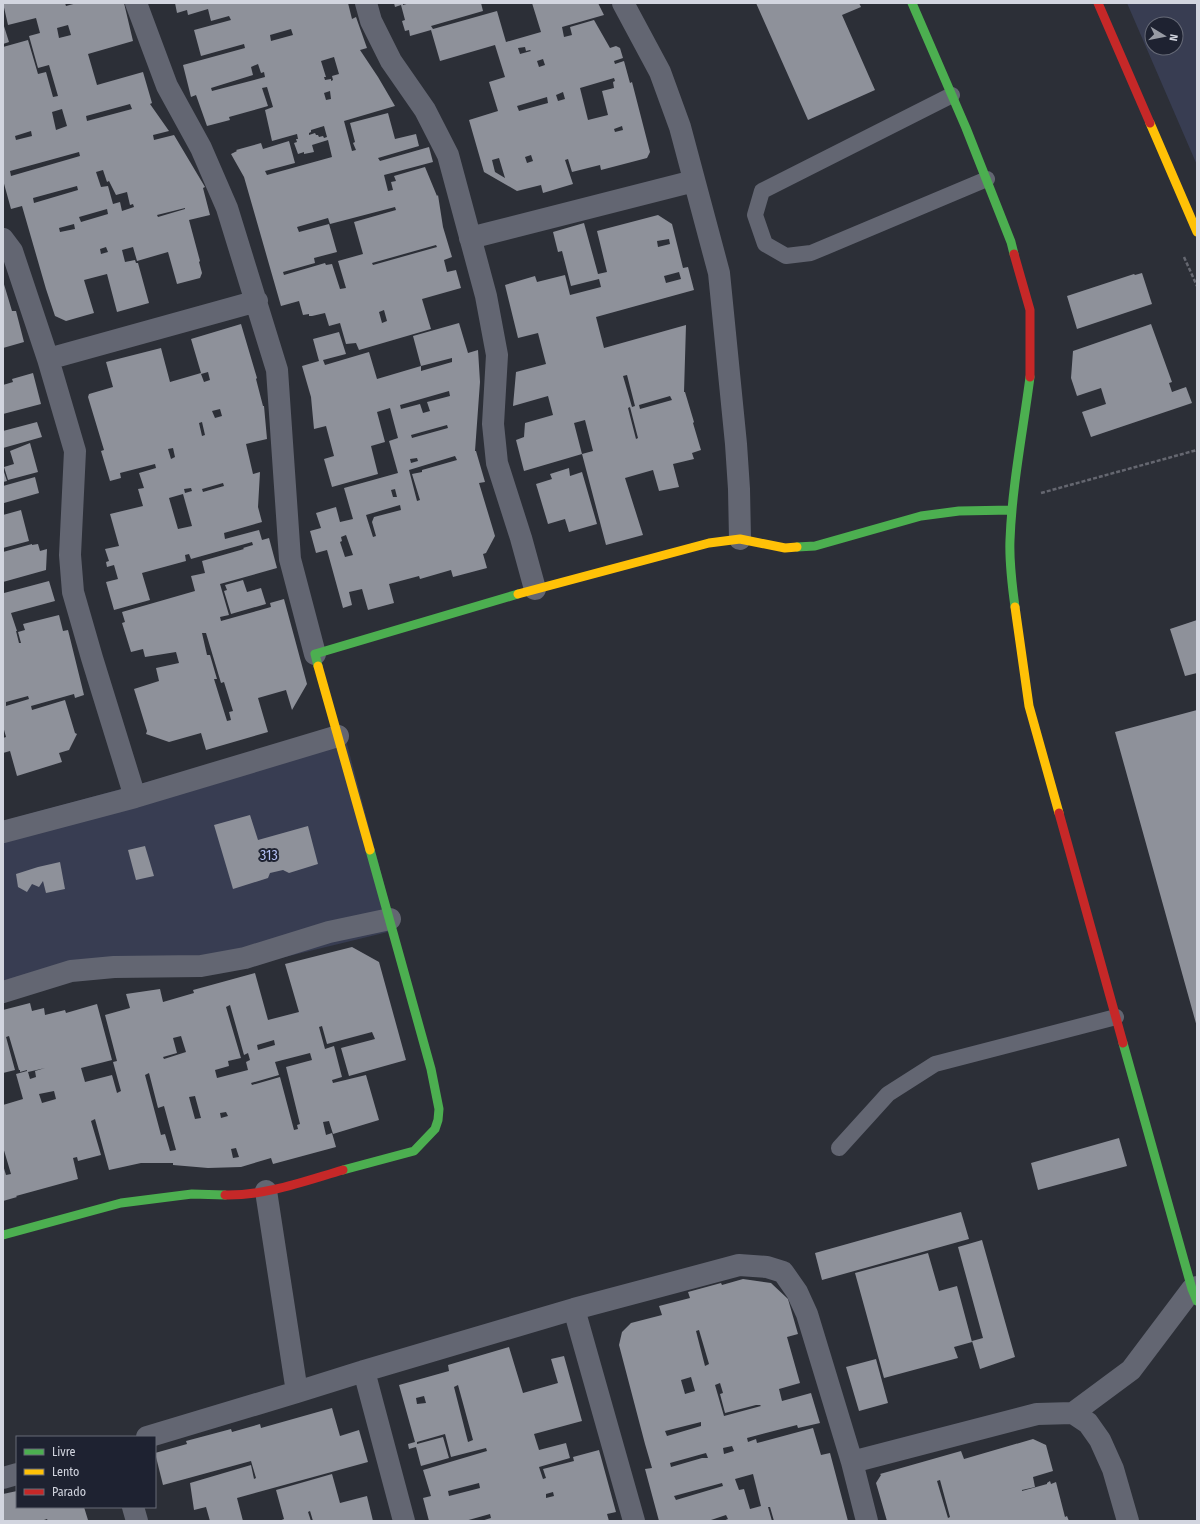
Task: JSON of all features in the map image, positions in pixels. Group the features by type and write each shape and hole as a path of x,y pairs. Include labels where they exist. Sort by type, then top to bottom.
{"street":[{"path":"3,1235 121,1203 192,1194 238,1195 266,1191 414,1151 435,1129 438,1120 439,1109 431,1069 315,654 290,559 277,370 228,208 201,148 167,86 136,3"},
{"path":"366,3 371,21 391,62 425,110 448,155 486,296 497,355 494,424 497,463 521,538 535,589"},
{"path":"623,3 660,72 680,127 719,273 736,444 740,539"},
{"path":"852,1462 1037,1414 1073,1413 1131,1370 1195,1292 1116,1018 1029,706 1012,582 1010,541 1013,505 1031,373 1030,310 1011,242 987,179 912,3"},
{"path":"1098,3 1197,232"},
{"path":"470,238 694,181"},
{"path":"3,239 12,251 48,359 75,451 70,555 73,592 94,666 135,797"},
{"path":"48,359 257,301"},
{"path":"315,654 535,589 708,544 740,539 785,548 815,546 921,516 1013,505"},
{"path":"3,832 135,797 338,736"},
{"path":"3,992 71,971 114,966 201,966 245,958 329,932 390,919"},
{"path":"266,1191 298,1392"},
{"path":"150,1436 574,1309 739,1265 767,1267 783,1272 797,1292 807,1314 852,1462 867,1521"},
{"path":"574,1309 634,1521"},
{"path":"364,1371 404,1521"},
{"path":"1073,1413 1088,1423 1100,1440 1113,1469 1128,1521"},
{"path":"3,1478 16,1474"},
{"path":"132,1508 137,1521"}],"lane":[{"path":"952,96 762,191 755,215 765,244 786,256 811,253 987,179"},
{"path":"839,1148 888,1094 935,1064 1116,1018"}],"path":[{"path":"1013,505 1197,450"}],"green space":[{"path":"1127,3 1197,3 1197,165 1150,56 1184,56 1184,16 1144,16 1144,42"},
{"name":"313","path":"343,729 396,930 236,969 120,964 3,998 3,821"}],"building":[{"path":"3,3 65,3 66,6 77,3 124,3 133,41 88,54 97,85 143,72 152,103 150,104 169,131 153,135 154,140 174,135 205,187 203,188 210,215 189,220 200,261 202,273 200,278 177,284 168,252 137,261 133,247 122,250 125,262 135,260 136,263 138,263 149,303 117,312 107,274 84,280 94,313 66,321 55,316 22,206 11,209 3,180 3,47 28,40 38,74 46,72 53,97 58,96 49,65 38,68 29,36 40,33 36,18 8,25","holes":["68,25 71,35 59,38 57,28","130,104 132,109 87,121 86,116","62,109 67,126 56,130 52,112","31,131 32,136 16,140 15,136","79,152 80,156 11,176 10,171","103,170 107,182 109,181 116,195 127,192 130,205 133,204 134,207 122,211 120,202 113,204 108,186 101,187 96,172","77,186 78,190 34,203 33,198","185,208 185,209 158,217 157,215","107,209 108,214 81,222 79,217","74,224 75,229 60,232 59,228","106,247 108,252 101,254 100,249"]},
{"path":"175,3 348,3 352,19 356,17 367,48 360,50 395,106 344,121 352,151 356,150 353,143 355,142 350,123 388,113 395,139 416,134 419,146 378,158 380,161 429,147 433,162 384,175 388,191 393,190 391,182 396,181 394,176 425,167 437,196 438,195 443,227 452,257 444,260 447,272 456,270 461,288 422,299 431,329 359,350 356,343 346,344 340,323 329,326 325,313 312,316 309,316 309,314 303,315 299,301 281,306 244,177 231,154 237,151 236,150 261,143 263,149 289,141 295,163 265,171 267,175 332,157 328,140 312,145 314,152 304,154 304,152 298,154 294,143 297,142 296,139 298,139 297,134 272,141 265,110 273,107 267,87 262,88 268,106 229,117 230,120 207,126 196,95 191,97 183,65 245,48 244,44 201,56 194,30 231,20 229,16 211,21 208,9 188,15 187,10 177,13","holes":["291,29 293,35 271,41 270,35","334,57 339,74 332,76 333,80 331,81 331,79 325,80 324,77 326,77 321,61","258,64 261,73 264,72 265,77 212,91 211,88 253,75 251,67","330,91 331,99 326,100 324,93","324,126 327,137 319,137 315,133 309,135 311,130","395,207 396,210 354,222 363,254 338,261 346,288 340,289 332,264 326,265 325,263 284,275 283,272 315,263 314,258 337,252 329,224 299,232 297,227 328,218 330,224","436,245 437,247 373,265 372,263","384,310 387,321 382,323 379,312"]},
{"path":"394,3 403,3 403,5 410,3 481,3 483,11 431,26 433,29 497,11 506,42 541,32 532,3 598,3 604,15 562,27 564,37 572,35 570,27 594,20 610,48 616,46 620,48 623,58 614,61 615,64 624,61 630,83 632,82 650,152 647,158 601,170 600,165 572,172 568,159 565,160 573,184 543,193 541,185 517,191 484,172 469,120 498,111 489,82 505,77 495,45 440,61 431,30 410,36 409,30 405,31 402,21 405,20 401,5 395,7","holes":["525,47 526,51 531,51 520,54 518,48","543,59 545,65 539,67 537,61","614,78 614,88 602,91 608,115 588,120 580,88","563,92 565,99 558,101 556,95","547,97 548,103 519,111 517,106","622,126 623,130 615,132 614,129","531,155 533,161 527,163 525,157","499,158 505,178 495,172 492,160"]},
{"path":"756,3 859,3 861,7 842,15 875,90 808,120"},
{"path":"3,23 9,42 3,44"},
{"path":"658,215 672,224 683,268 688,267 694,290 596,317 604,348 686,325 684,392 701,450 692,453 694,459 673,464 679,487 659,491 653,470 625,478 643,535 606,545 582,454 524,471 516,440 524,437 525,423 553,415 548,396 513,406 516,372 546,364 538,333 518,338 505,285 535,276 537,282 565,275 570,295 601,287 599,279 571,286 562,251 558,252 553,232 584,223 598,274 607,272 597,231","holes":["669,239 670,244 658,247 657,241","679,272 681,279 666,283 664,276","627,375 635,406 632,407 623,376","670,396 672,400 640,409 639,405","630,407 638,438 636,439 628,408","585,420 593,451 582,454 574,423"]},
{"path":"1142,273 1152,304 1077,329 1067,296 1134,274"},
{"path":"3,281 12,311 16,311 24,342 3,348"},
{"path":"459,323 468,353 478,350 480,382 475,451 485,482 479,483 495,536 486,553 483,554 487,568 453,577 451,570 420,579 419,576 389,584 394,603 368,610 362,589 349,592 352,605 343,608 327,550 316,553 310,531 321,528 316,513 336,507 340,522 353,519 344,488 398,473 389,441 398,438 390,408 377,412 385,442 371,446 378,474 332,487 324,459 334,456 326,426 314,429 311,397 302,366 319,361 313,339 339,332 346,354 323,360 325,365 369,352 377,379 421,366 413,336","holes":["452,358 452,362 421,371 421,366","449,391 450,396 427,402 430,411 423,413 420,404 401,409 400,405","447,425 448,428 412,438 411,435","455,456 457,460 412,474 420,500 417,501 409,470","417,458 418,461 411,463 410,459","395,489 397,497 393,497 391,490","400,505 401,510 374,517 372,522 376,536 373,537 366,515","346,535 353,555 345,557 340,542 342,541 341,537"]},
{"path":"241,324 264,406 267,439 246,444 253,474 260,472 258,507 262,522 224,533 225,539 259,530 262,540 269,538 277,568 220,584 229,615 220,617 221,621 271,607 270,603 284,599 307,684 292,710 286,690 258,698 268,732 206,750 201,733 169,742 146,734 147,731 134,689 159,681 156,668 179,663 176,652 145,657 143,649 131,652 122,623 125,622 122,612 195,591 191,576 205,573 202,561 244,549 243,548 253,545 252,542 191,559 189,554 185,555 186,561 142,573 150,600 114,610 106,582 118,579 114,565 107,567 106,562 109,561 105,549 119,546 110,514 143,506 138,489 144,488 139,473 156,468 155,464 120,473 121,478 110,481 101,451 104,450 88,397 89,394 113,387 106,362 161,348 170,382 201,373 191,339","holes":["208,372 210,380 204,382 201,374","220,409 222,416 215,418 212,411","202,422 205,435 202,436 199,423","173,448 175,457 171,459 168,449","223,483 224,486 203,492 202,489","191,488 192,491 185,493 184,489","183,494 192,526 178,529 169,498","202,633 206,633 221,683 224,682 233,711 229,712 231,720 227,721 214,679 217,679 210,655 207,655"]},
{"path":"1151,324 1172,382 1169,383 1172,392 1186,387 1192,403 1091,437 1082,412 1106,404 1101,388 1077,396 1071,378 1073,351"},
{"path":"33,373 41,404 3,414 3,385 13,382 12,379"},
{"path":"37,422 42,437 3,448 3,431"},
{"path":"30,443 38,472 8,480 4,467 14,464 10,451"},
{"path":"569,468 570,476 582,472 597,524 569,532 565,519 548,524 536,484 552,479 550,474"},
{"path":"3,469 7,481 3,482"},
{"path":"35,477 39,493 4,503 3,486"},
{"path":"21,510 29,541 3,548 3,515"},
{"path":"32,544 38,544 40,551 47,549 46,570 3,582 3,552"},
{"path":"243,580 247,592 261,588 266,604 231,614 224,591 227,590 225,585"},
{"path":"49,581 55,601 11,613 19,643 21,643 18,632 25,630 23,624 59,615 63,631 68,630 84,695 75,698 74,694 31,706 32,710 65,700 75,733 77,734 69,750 59,753 62,762 17,776 10,751 3,753 3,738 6,737 3,726 3,590 4,593","holes":["28,696 29,699 6,706 6,702"]},
{"path":"1197,620 1197,673 1185,676 1170,629"},
{"path":"1197,710 1197,1027 1115,732"},
{"path":"250,815 258,840 308,826 318,864 289,873 283,870 270,873 268,878 233,889 214,825"},
{"path":"145,846 154,876 136,880 128,850"},
{"path":"60,862 65,889 46,893 43,881 39,887 32,884 27,892 18,887 16,874"},
{"path":"352,947 379,962 406,1060 349,1076 341,1048 375,1039 372,1032 327,1044 322,1026 319,1027 325,1049 334,1046 342,1077 332,1080 333,1083 366,1075 379,1120 333,1134 329,1121 323,1122 326,1135 332,1133 336,1147 273,1164 271,1158 241,1167 208,1168 173,1165 173,1163 141,1163 109,1170 95,1119 91,1121 101,1155 78,1161 77,1157 73,1158 78,1179 3,1201 3,1165 6,1175 11,1174 3,1147 3,1105 23,1099 16,1074 27,1070 20,1072 9,1036 6,1037 15,1070 3,1073 3,1010 30,1003 32,1011 44,1008 45,1015 65,1010 66,1013 97,1004 112,1060 81,1068 85,1082 112,1075 117,1093 121,1091 113,1062 117,1061 105,1015 130,1008 126,994 160,989 163,1002 194,993 193,990 255,973 268,1020 299,1012 285,964","holes":["230,1005 244,1055 248,1053 250,1060 246,1062 248,1070 217,1078 215,1070 229,1066 228,1061 241,1058 226,1007","181,1036 186,1052 164,1059 163,1057 177,1053 173,1038","274,1040 275,1045 258,1050 257,1045","310,1053 312,1060 286,1067 300,1124 297,1125 298,1129 294,1130 280,1077 252,1085 251,1083 279,1075 275,1062","45,1068 35,1071 36,1077 30,1079 28,1072","149,1073 158,1108 164,1106 176,1150 170,1151 165,1134 161,1135 145,1075","54,1091 56,1099 42,1103 39,1094","195,1096 201,1118 195,1119 189,1097","226,1112 228,1116 221,1118 220,1113","236,1148 239,1157 233,1158 231,1149"]},
{"path":"1119,1138 1127,1166 1038,1190 1031,1163"},
{"path":"961,1212 969,1239 822,1280 815,1253"},
{"path":"982,1240 1015,1357 980,1369 972,1341 983,1338 958,1247"},
{"path":"928,1253 939,1291 957,1286 972,1342 954,1347 958,1358 884,1378 855,1273"},
{"path":"743,1279 771,1283 788,1299 798,1334 787,1337 800,1383 779,1389 782,1401 811,1393 820,1423 798,1428 797,1425 747,1438 748,1442 756,1439 757,1443 813,1428 821,1455 830,1453 848,1521 774,1521 770,1507 768,1507 772,1521 723,1521 728,1519 726,1515 708,1521 659,1521 645,1469 652,1468 619,1345 622,1332 631,1323 662,1315 659,1306 690,1298 688,1292 721,1283 722,1285","holes":["699,1330 709,1364 705,1366 696,1331","691,1377 695,1391 685,1394 681,1380","720,1383 723,1393 720,1394 725,1413 756,1405 761,1406 724,1416 715,1385","701,1422 701,1426 667,1436 665,1431","732,1446 734,1451 724,1454 723,1448","706,1453 708,1458 702,1458 671,1467 670,1463","753,1474 761,1506 750,1509 744,1489 739,1490 735,1479","722,1483 723,1486 676,1500 674,1496"]},
{"path":"509,1347 523,1393 558,1383 551,1359 564,1356 582,1421 534,1434 539,1450 566,1443 570,1458 539,1467 543,1479 546,1478 543,1469 574,1461 573,1457 599,1450 616,1512 607,1514 609,1521 481,1521 491,1518 490,1514 465,1521 429,1521 423,1498 431,1496 423,1470 487,1451 486,1448 451,1457 445,1434 417,1442 417,1444 443,1437 449,1458 421,1466 416,1447 409,1449 408,1444 415,1442 399,1385 449,1371 448,1365","holes":["458,1385 473,1440 468,1442 454,1387","424,1396 426,1403 417,1404 416,1398","479,1483 480,1488 449,1496 448,1491","553,1492 554,1496 546,1498 546,1494"]},
{"path":"876,1359 888,1403 859,1411 846,1367"},
{"path":"332,1408 340,1436 359,1430 368,1462 237,1498 243,1521 210,1521 206,1507 194,1510 190,1483 251,1465 254,1479 256,1478 251,1461 163,1485 156,1453 187,1444 186,1441 231,1429 232,1432 260,1424 261,1428"},
{"path":"1033,1439 1046,1445 1053,1471 1033,1477 1035,1487 1022,1491 1047,1484 1050,1481 1051,1484 1056,1482 1065,1517 1067,1516 1069,1521 887,1521 876,1483 881,1475 880,1474 961,1451 964,1459","holes":["940,1480 950,1517 948,1518 937,1481"]},
{"path":"332,1474 340,1503 367,1496 373,1521 313,1521 310,1511 308,1512 311,1521 279,1521 284,1519 276,1490"},
{"path":"16,1491 16,1508 84,1508 88,1520 48,1521 47,1519 44,1521 3,1521 3,1494"}],"traffic: fast":[{"path":"912,3 966,128 1011,242 1014,254"},
{"path":"1015,607 1010,557 1011,520 1015,479 1030,377"},
{"path":"797,547 815,546 921,516 959,511 1012,510"},
{"path":"318,666 315,654 518,594"},
{"path":"343,1170 414,1151 435,1129 439,1109 431,1069 370,850"},
{"path":"1123,1043 1192,1289 1197,1301"},
{"path":"3,1235 121,1203 192,1194 225,1195"}],"traffic: slow":[{"path":"1150,123 1197,232"},
{"path":"518,594 709,543 740,539 785,548 797,547"},
{"path":"1015,607 1029,706 1059,813"},
{"path":"318,666 370,850"}],"traffic: jam":[{"path":"1098,3 1150,123"},
{"path":"1014,254 1030,310 1030,377"},
{"path":"1059,813 1123,1043"},
{"path":"225,1195 240,1195 270,1190 343,1170"}]}
